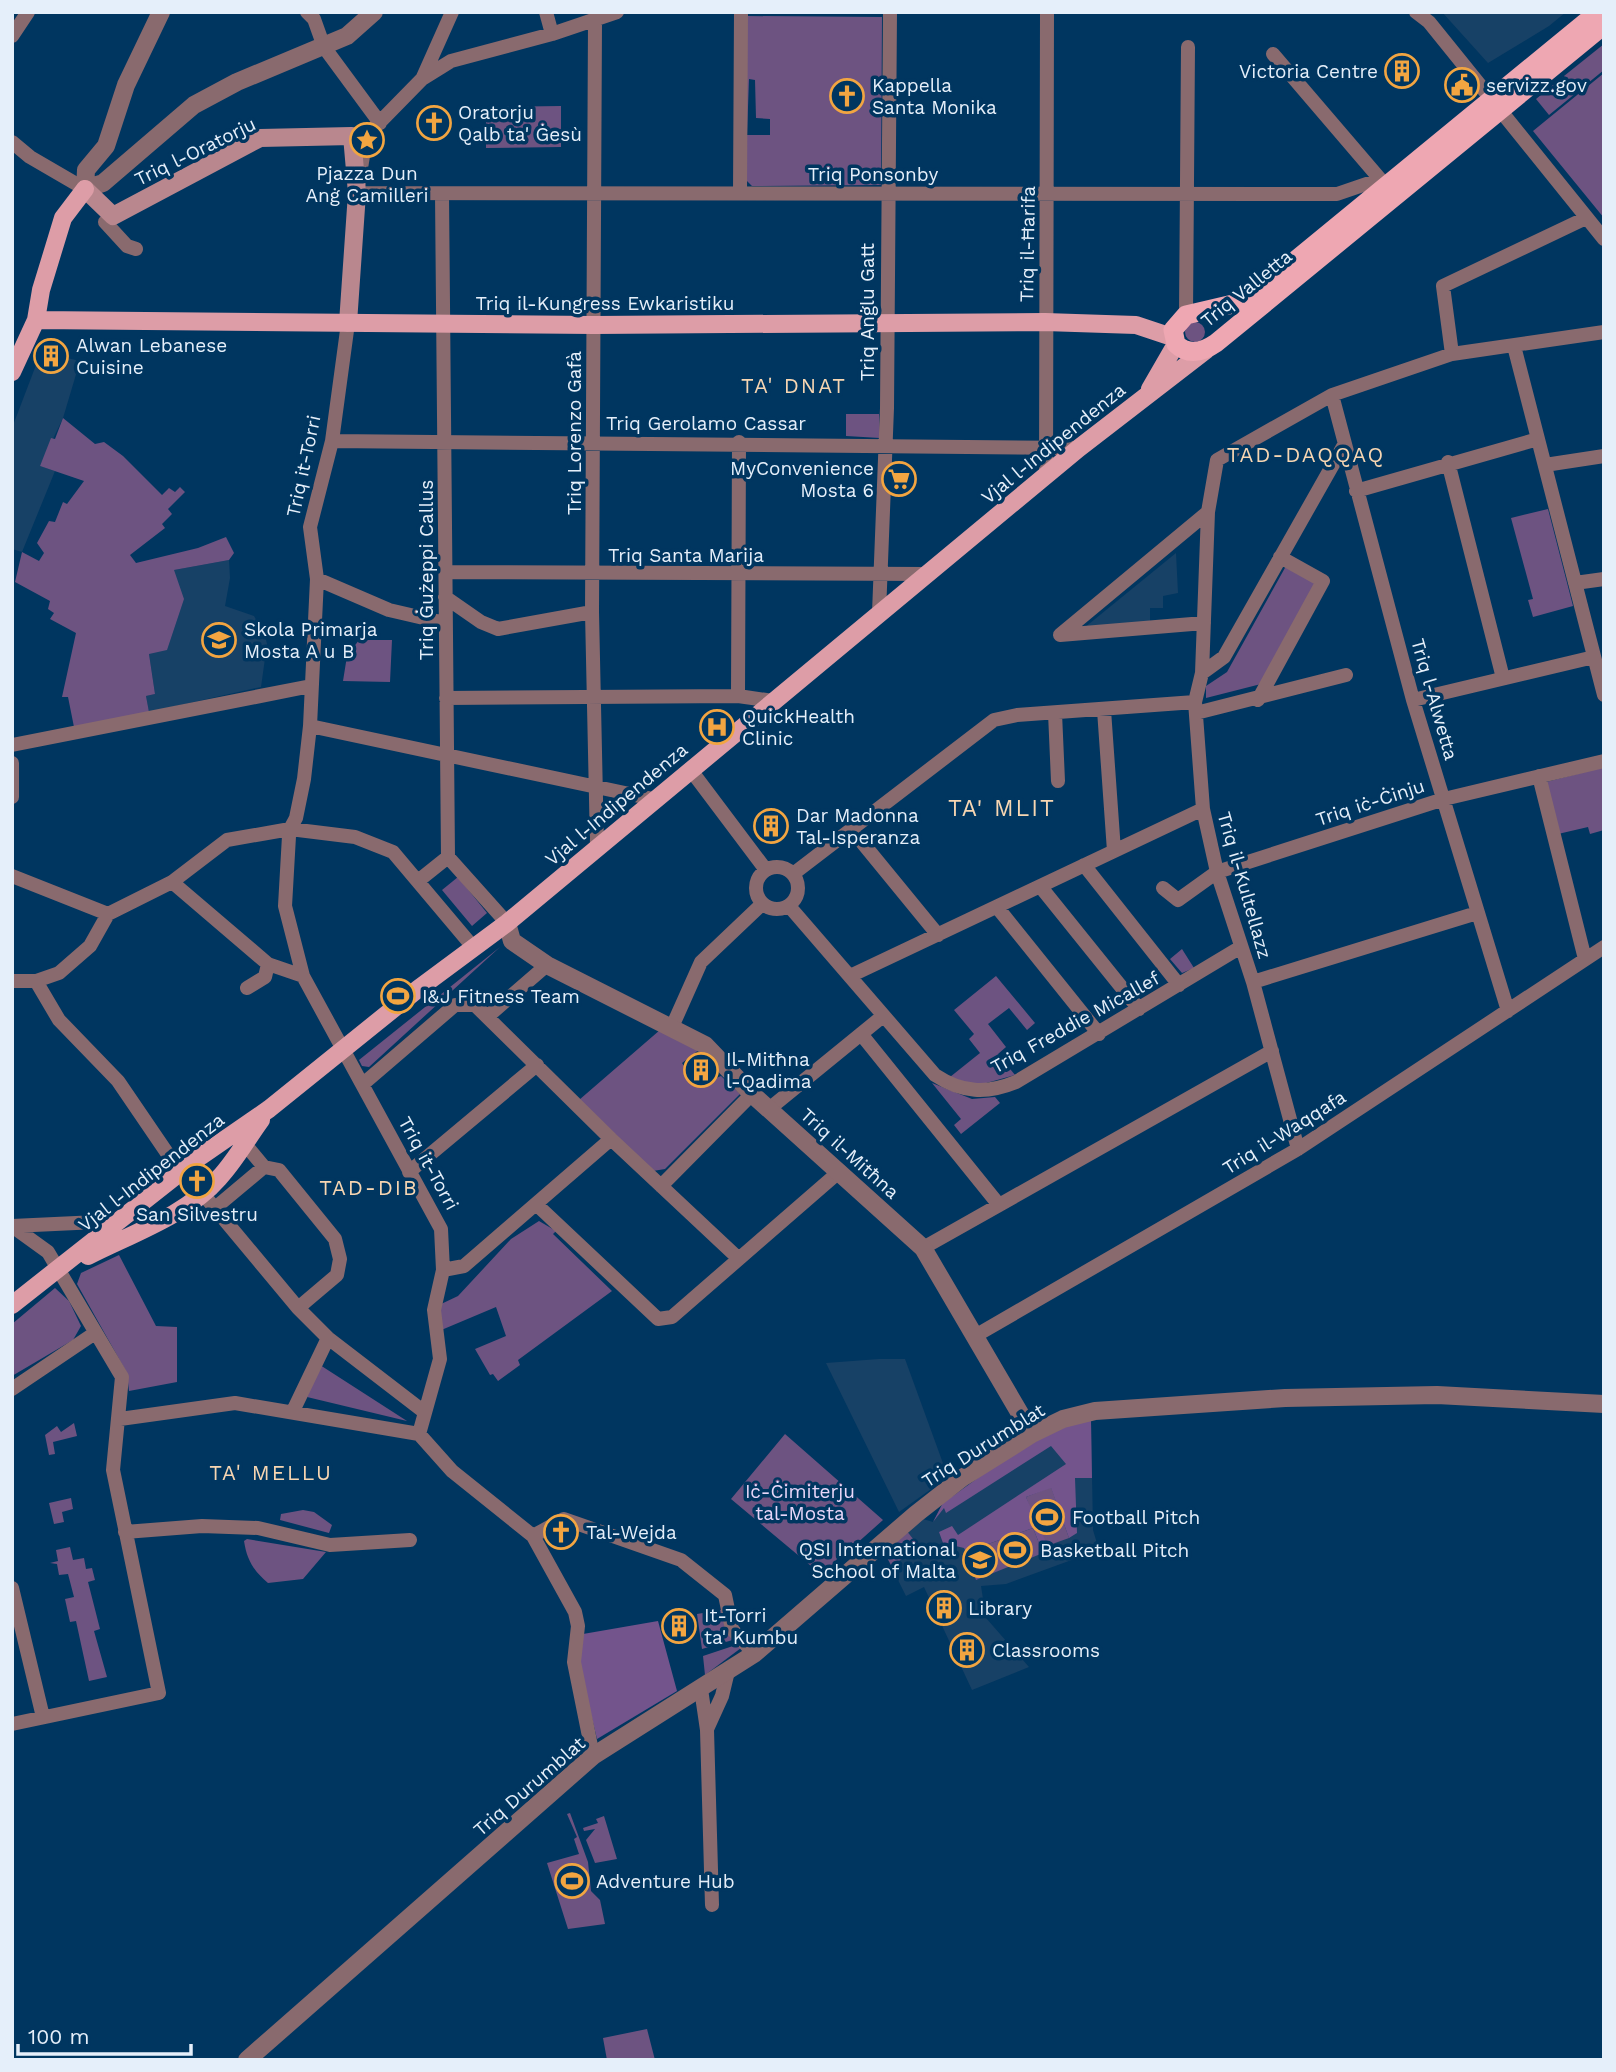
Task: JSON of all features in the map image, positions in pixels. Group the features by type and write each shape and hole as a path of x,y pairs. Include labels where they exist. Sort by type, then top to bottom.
{"highway":[{"name":"Triq Valletta","path":"1598,12 1496,105 1206,350 1189,352 1174,340 1178,323 1186,315 1250,297 1387,187 1496,105 1604,25"}],"main road":[{"name":"Triq it-Torri","path":"348,323 357,193 352,136"},
{"name":"Triq l-Oratorju","path":"109,219 260,138 352,136"},
{"path":"12,372 36,320 41,290 63,218 85,189 109,219"},
{"path":"13,340 41,290"},
{"name":"Triq il-Kungress Ewkaristiku","path":"36,320 594,325 1045,322 1136,325 1174,340"},
{"name":"Vjal l-Indipendenza","path":"1148,392 1174,340"},
{"name":"Vjal l-Indipendenza","path":"12,1305 60,1270 180,1172 269,1109 507,923 597,845 1079,448 1148,392 1206,350"},
{"name":"Vjal l-Indipendenza","path":"60,1270 178,1210 203,1194 219,1178 269,1109"},
{"path":"201,1156 216,1170 219,1178"},
{"path":"162,1188 167,1204 178,1210"}],"street":[{"path":"12,36 28,12"},
{"path":"85,189 86,170 106,146 126,85 161,12"},
{"path":"307,12 314,19 324,47 377,126 422,79 452,61 595,22 617,12"},
{"path":"12,142 30,157 85,189 103,183 194,105 237,82 347,36 374,12"},
{"path":"422,79 452,12"},
{"path":"546,12 552,34"},
{"path":"740,193 741,12"},
{"name":"Triq Anġlu Gatt","path":"880,612 886,445 886,194 890,12"},
{"name":"Triq il-Ħarifa","path":"1046,476 1047,12"},
{"path":"1416,12 1429,22 1604,239"},
{"name":"Triq Lorenzo Gafà","path":"595,22 592,612 596,697 597,845"},
{"path":"1186,315 1188,47"},
{"path":"1273,54 1387,187"},
{"name":"Triq l-Oratorju","path":"352,136 377,126"},
{"name":"Triq it-Torri","path":"357,193 363,156 377,126"},
{"path":"94,160 105,166 109,176"},
{"name":"Triq Ponsonby","path":"357,193 1337,194 1372,182 1387,187"},
{"name":"Triq Ġużeppi Callus","path":"442,194 441,322 448,857"},
{"path":"1337,194 1353,215"},
{"path":"1452,354 1443,286 1586,218"},
{"path":"109,219 127,246 136,249"},
{"name":"Triq it-Torri","path":"348,323 332,441 310,527 317,579 310,726 304,779 296,818 289,832 285,906 303,976 441,1229 443,1270 434,1310 440,1359 418,1434"},
{"path":"1332,395 1452,354 1604,332"},
{"path":"1514,346 1604,695"},
{"name":"Triq l-Alwetta","path":"1332,395 1413,700 1508,1011"},
{"name":"Triq il-Kultellazz","path":"1298,1149 1252,982 1217,872 1203,809 1195,708 1202,673 1208,512 1217,460 1332,395"},
{"path":"1356,491 1448,462 1538,439"},
{"name":"Triq Gerolamo Cassar","path":"332,441 740,442 1079,448"},
{"path":"738,696 740,442"},
{"path":"1202,673 1224,657 1344,445"},
{"path":"1545,465 1604,456"},
{"path":"1448,462 1503,678"},
{"path":"1204,623 1060,635 1208,512"},
{"path":"1258,700 1323,581 1280,556"},
{"name":"Triq Santa Marija","path":"445,572 927,574"},
{"path":"317,579 389,610 445,623"},
{"path":"1575,583 1604,579"},
{"path":"445,597 481,622 498,629 592,612"},
{"path":"1413,700 1594,657"},
{"path":"793,874 994,720 1104,710 1195,708 1258,700 1346,675"},
{"path":"12,745 311,686"},
{"path":"446,698 738,696 773,701"},
{"path":"1104,710 1114,851"},
{"path":"1055,713 1058,781"},
{"path":"310,726 653,799"},
{"name":"Triq iċ-Ċinju","path":"1163,888 1170,897 1178,900 1217,872 1444,799 1604,761"},
{"path":"12,763 12,797"},
{"path":"690,769 766,870"},
{"path":"1539,776 1585,959"},
{"path":"850,976 1203,809"},
{"path":"852,830 938,935"},
{"path":"12,981 36,981 59,973 90,946 108,914 172,882 227,840 289,832 355,837 393,852 474,947"},
{"path":"418,881 448,857 507,923"},
{"path":"1084,865 1179,985"},
{"path":"780,867 793,874 798,887 794,901 789,906 775,910 762,904 756,886 766,870 780,867"},
{"path":"12,876 108,914"},
{"path":"172,882 268,964 303,976"},
{"path":"1040,886 1139,1009"},
{"path":"672,1027 701,962 762,904"},
{"name":"Triq Freddie Micallef","path":"789,906 935,1075 950,1085 968,1090 987,1091 1016,1082 1241,947"},
{"path":"997,907 1099,1034"},
{"path":"1252,982 1477,913"},
{"name":"Triq il-Mitħna","path":"507,923 513,941 547,964 705,1045 752,1094 923,1248 1032,1434"},
{"name":"Triq il-Waqqafa","path":"975,1336 1298,1149 1604,947"},
{"path":"247,988 265,977 268,964"},
{"path":"487,1017 547,964"},
{"path":"36,981 59,1020 118,1081 180,1172"},
{"path":"363,1084 455,1005 475,1005 611,1139 738,1258"},
{"path":"769,1109 883,1016"},
{"path":"861,1034 999,1205"},
{"path":"923,1248 1272,1052"},
{"path":"409,1172 537,1065"},
{"path":"662,1186 752,1094"},
{"path":"443,1270 464,1266 611,1139"},
{"path":"244,1143 264,1167 279,1170 335,1239 340,1259 337,1275 298,1308"},
{"path":"215,1208 264,1167"},
{"path":"537,1205 658,1319 672,1317 840,1171"},
{"path":"203,1194 298,1308 328,1338 423,1411"},
{"path":"12,1724 159,1693 113,1470 122,1377 48,1252 12,1226 118,1221"},
{"path":"12,1389 95,1333"},
{"path":"293,1411 328,1338"},
{"name":"Triq Durumblat","path":"247,2060 593,1756 754,1654 916,1514 962,1478 1032,1434 1063,1419 1095,1411 1225,1400 1437,1395 1604,1404"},
{"path":"120,1419 235,1403 418,1434 452,1471 533,1535 577,1616 574,1662 593,1756"},
{"path":"533,1535 564,1519 681,1560 725,1595 732,1629 754,1654"},
{"path":"125,1532 202,1526 258,1528 330,1545 410,1540"},
{"path":"13,1595 43,1717"},
{"path":"706,1730 722,1696 728,1671"},
{"path":"701,1689 706,1730 712,1905"}],"shaded area":[{"path":"1442,12 1566,12 1549,26 1488,63"},
{"path":"41,352 80,361 63,418 40,466 55,471 22,552 12,549 12,428"},
{"path":"1176,553 1178,593 1163,596 1163,608 1150,608 1150,626 1084,628"},
{"name":"Skola Primarja Mosta A u B","path":"229,560 230,578 225,606 254,616 265,636 267,644 261,687 149,712 146,696 155,694 149,654 174,570"},
{"path":"905,1359 948,1477 899,1512 826,1363"},
{"name":"QSI International School of Malta","path":"1091,1420 1093,1530 1099,1550 1006,1584 981,1586 986,1618 1029,1667 972,1690 924,1587 906,1596 883,1550 923,1519 933,1522 946,1497 953,1496 1016,1452"},
{"path":"1091,1420 1092,1478 1075,1478 1077,1533 1069,1538 1051,1488 1026,1497 1050,1551 1043,1553 1033,1528 966,1552 964,1548 943,1543 939,1532 952,1526 958,1535 1066,1464 1051,1446 946,1513 944,1508 933,1522 946,1497 953,1496 1001,1461 1036,1440 1072,1424"},
{"path":"658,1621 677,1691 597,1739 578,1661 583,1634"}],"green space":[{"path":"747,16 882,17 881,185 752,186 746,180","holes":["749,79 755,80 756,118 770,119 770,135 747,135"]},
{"path":"1604,44 1604,70 1577,92 1564,76"},
{"path":"1604,73 1604,218 1533,131"},
{"path":"1563,77 1576,93 1549,115 1536,99"},
{"path":"561,106 561,147 486,148 486,107"},
{"path":"1191,322 1199,322 1205,332 1199,342 1191,342 1185,336 1185,328"},
{"path":"846,414 879,414 880,438 846,436"},
{"path":"63,418 95,444 104,442 123,456 162,495 169,488 175,492 180,487 185,492 168,509 172,514 162,524 165,528 130,555 136,563 198,548 226,537 234,553 229,560 174,570 184,599 167,650 149,654 155,694 146,696 149,712 74,727 68,697 62,697 76,633 50,619 54,613 48,609 50,601 15,582 22,552 39,561 44,553 37,543 49,521 55,522 63,502 67,504 84,481 40,466 51,438 55,439"},
{"path":"1548,509 1573,606 1533,617 1528,600 1533,599 1511,518"},
{"path":"1286,566 1316,583 1261,684 1206,698 1206,686 1227,672"},
{"path":"359,640 392,640 390,682 343,681 347,656"},
{"path":"1604,767 1604,830 1590,834 1588,827 1558,834 1546,782"},
{"path":"458,877 487,913 472,926 442,890"},
{"path":"500,947 369,1067 362,1066 359,1060"},
{"path":"1182,949 1194,968 1182,973 1170,959"},
{"path":"996,976 1035,1023 1027,1030 1009,1008 988,1024 1006,1047 998,1054 1015,1075 972,1087 950,1077 980,1053 969,1039 974,1034 954,1010"},
{"path":"660,1030 700,1049 682,1063 698,1086 721,1076 740,1094 665,1169 653,1171 579,1100"},
{"path":"932,1083 972,1099 995,1097 1000,1103 961,1134 954,1125 961,1119"},
{"path":"539,1221 556,1231 553,1234 612,1291 518,1360 520,1365 498,1381 493,1374 490,1375 475,1349 506,1336 496,1307 439,1331 439,1305 458,1296 511,1239"},
{"path":"119,1255 156,1326 177,1327 177,1382 129,1391 127,1373 77,1284 81,1273"},
{"path":"55,1288 69,1301 81,1326 73,1340 12,1376 12,1324"},
{"path":"320,1365 407,1421 307,1397"},
{"path":"74,1423 77,1436 53,1442 55,1454 49,1455 45,1435 57,1426 61,1432"},
{"name":"Iċ-Ċimiterju tal-Mosta","path":"785,1434 883,1520 855,1545 851,1542 823,1576 731,1499"},
{"name":"Football Pitch","path":"1051,1487 1069,1538 1044,1547 1026,1497"},
{"path":"71,1498 73,1509 62,1512 64,1522 54,1524 49,1503"},
{"path":"303,1510 314,1512 332,1525 329,1533 280,1520 281,1514"},
{"name":"Basketball Pitch","path":"1033,1528 1043,1553 976,1580 966,1552"},
{"path":"906,1530 921,1549 891,1565 883,1550"},
{"path":"247,1539 326,1552 303,1579 268,1583 249,1559 244,1541"},
{"path":"70,1547 73,1560 84,1558 86,1569 92,1568 95,1580 88,1582 100,1629 94,1631 107,1677 89,1681 76,1621 70,1622 65,1599 74,1597 68,1574 59,1575 57,1564 50,1563 58,1561 56,1550"},
{"path":"726,1609 736,1639 702,1649 697,1614"},
{"path":"739,1644 741,1648 705,1675 703,1656"},
{"name":"Adventure Hub","path":"570,1813 588,1862 591,1891 600,1900 605,1924 568,1929 547,1863 579,1854 574,1839 577,1837 567,1814"},
{"path":"604,1816 617,1859 595,1863 586,1840 595,1829 584,1831 583,1828 598,1823 596,1819"},
{"path":"647,2029 655,2060 607,2060 603,2038"}],"place":[{"name":"Victoria Centre","path":"1402,71"},
{"name":"servizz.gov","path":"1462,85"},
{"name":"Kappella Santa Monika","path":"847,96"},
{"name":"Oratorju Qalb ta' Ġesù","path":"434,123"},
{"name":"Pjazza Dun Anġ Camilleri","path":"367,140"},
{"name":"Alwan Lebanese Cuisine","path":"51,356"},
{"name":"MyConvenience Mosta 6","path":"899,479"},
{"name":"Skola Primarja Mosta A u B","path":"219,640"},
{"name":"QuickHealth Clinic","path":"717,727"},
{"name":"Dar Madonna Tal-Isperanza","path":"771,826"},
{"name":"I&J Fitness Team","path":"398,996"},
{"name":"Il-Mitħna l-Qadima","path":"701,1070"},
{"name":"San Silvestru","path":"197,1181"},
{"name":"Football Pitch","path":"1047,1517"},
{"name":"Tal-Wejda","path":"561,1532"},
{"name":"Basketball Pitch","path":"1015,1550"},
{"name":"QSI International School of Malta","path":"980,1560"},
{"name":"Library","path":"944,1608"},
{"name":"It-Torri ta' Kumbu","path":"679,1626"},
{"name":"Classrooms","path":"967,1650"},
{"name":"Adventure Hub","path":"572,1881"}],"district":[{"name":"TA' DNAT","path":"794,386"},
{"name":"TAD-DAQQAQ","path":"1306,455"},
{"name":"TA' MLIT","path":"1002,808"},
{"name":"TAD-DIB","path":"369,1188"},
{"name":"TA' MELLU","path":"271,1473"}]}
